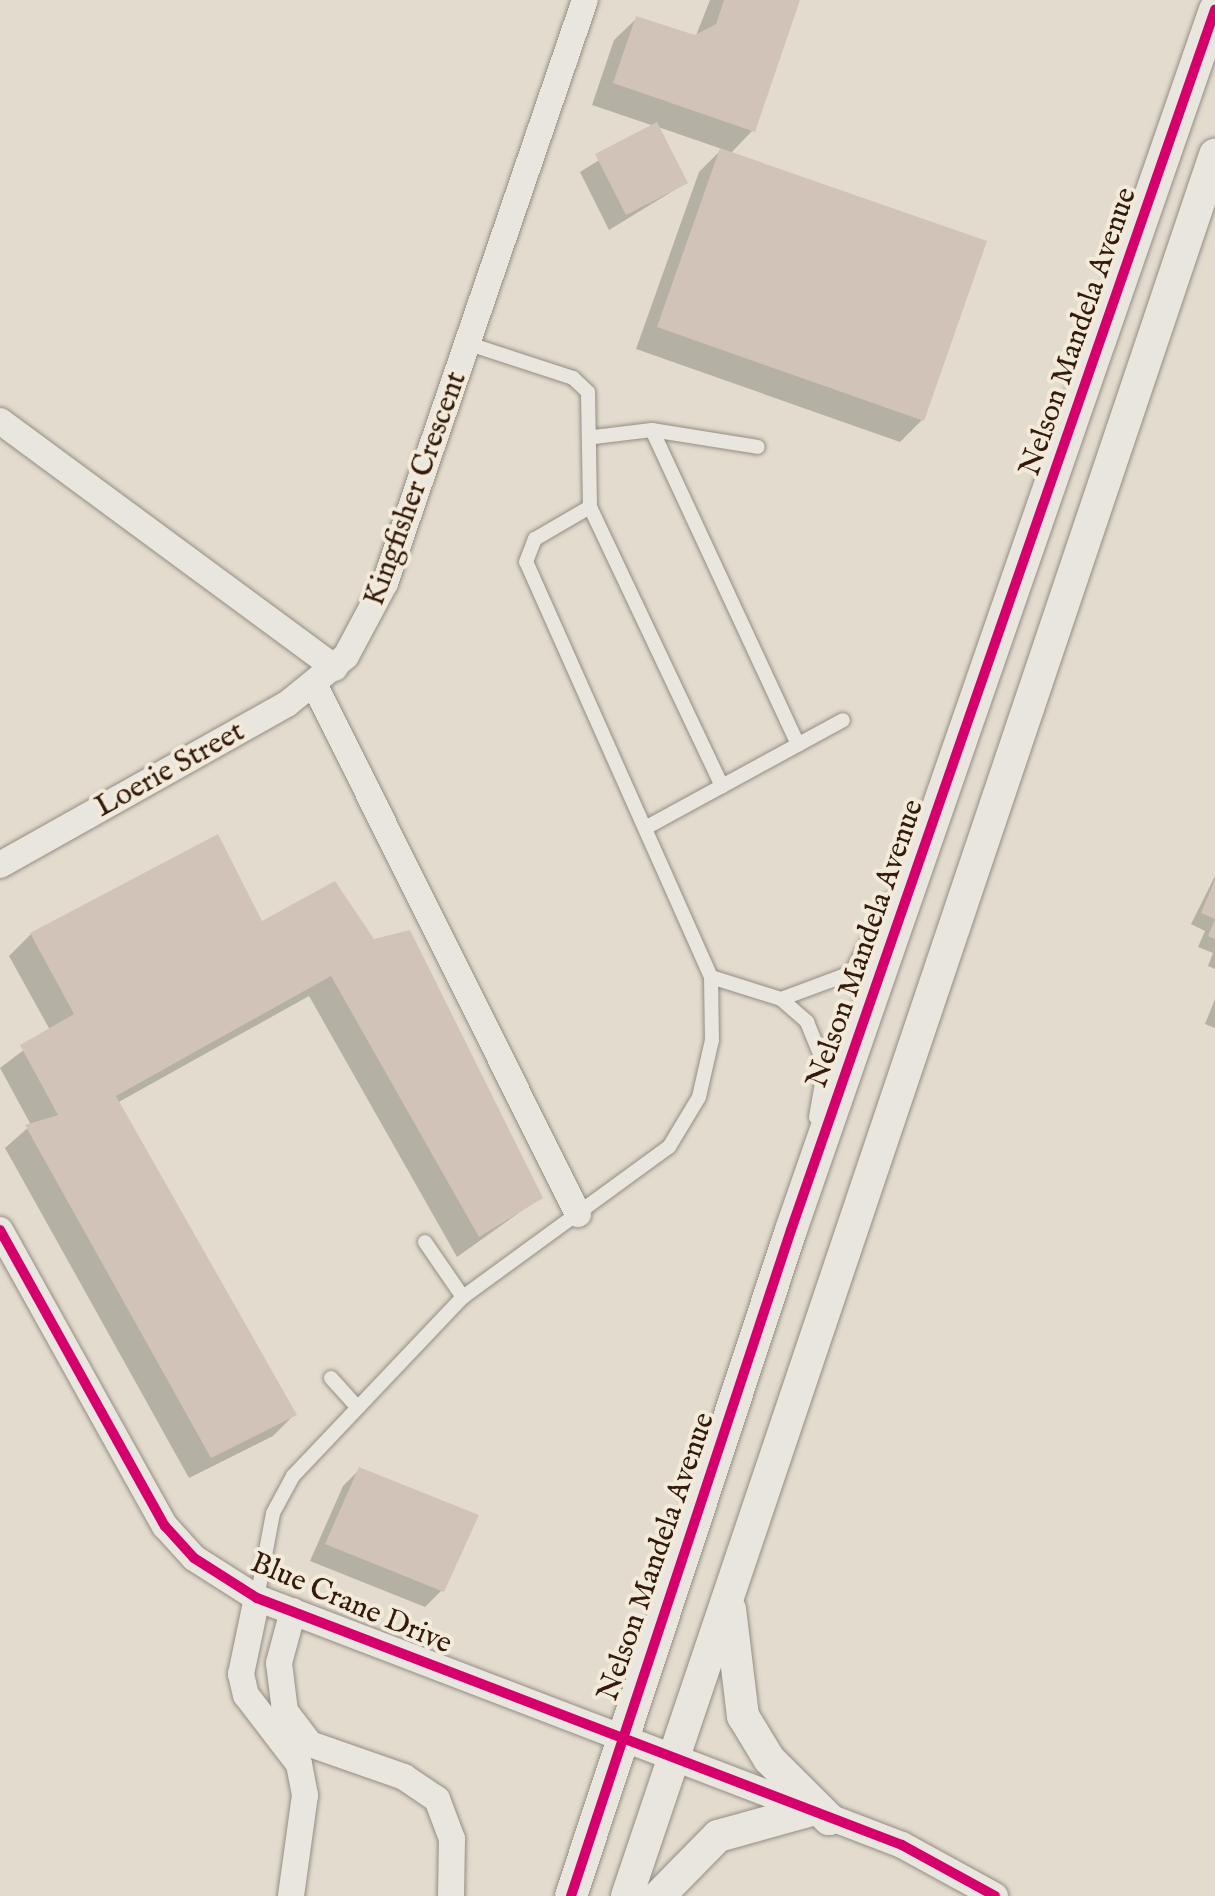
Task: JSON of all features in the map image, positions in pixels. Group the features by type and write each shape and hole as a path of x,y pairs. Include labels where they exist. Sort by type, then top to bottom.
{"street":[{"name":"Kingfisher Crescent","path":"335,668 385,583 585,0"},
{"name":"Nelson Mandela Avenue","path":"571,1896 791,1230 1215,10"},
{"path":"627,1896 670,1756 1215,155"},
{"path":"0,421 335,668"},
{"name":"Loerie Street","path":"0,865 315,686 335,668"},
{"path":"315,686 578,1214"},
{"name":"Blue Crane Drive","path":"0,1230 165,1526 194,1558 257,1598 902,1845 995,1896"},
{"path":"659,1896 718,1836 818,1815 769,1759 743,1716 730,1649 730,1586"},
{"path":"257,1598 241,1674 246,1695 299,1764 305,1795 291,1896"},
{"path":"293,1611 279,1663 285,1711 310,1744 404,1777 437,1799 452,1839 451,1896"}],"lane":[{"path":"469,344 573,378 588,392 594,437 590,507 722,786"},
{"path":"594,437 652,430 758,447"},
{"path":"652,430 798,745"},
{"path":"257,1598 280,1494 463,1297 639,1173 686,1125 712,1040 711,977 647,827 526,562 535,539 590,507"},
{"path":"647,827 843,720"},
{"path":"781,999 851,973 951,776"},
{"path":"711,977 781,999 807,1022 825,1066 791,1230"},
{"path":"425,1242 463,1297"},
{"path":"331,1378 358,1408"}],"building":[{"path":"724,0 800,0 755,132 613,83 636,16 695,35 716,24"},
{"path":"657,122 688,183 626,215 595,154"},
{"path":"720,148 987,241 924,421 657,327"},
{"path":"218,834 262,921 335,881 374,939 410,930 543,1198 479,1237 331,976 116,1096 297,1415 211,1458 25,1125 58,1115 20,1045 74,1014 30,933"},
{"path":"1215,880 1215,919 1201,913"},
{"path":"1215,919 1215,939 1208,936"},
{"path":"359,1467 479,1515 444,1592 325,1544"}],"cycle path":[{"path":"571,1896 791,1230 1215,10"},
{"path":"0,1230 165,1526 194,1558 257,1598 902,1845 995,1896"}]}
